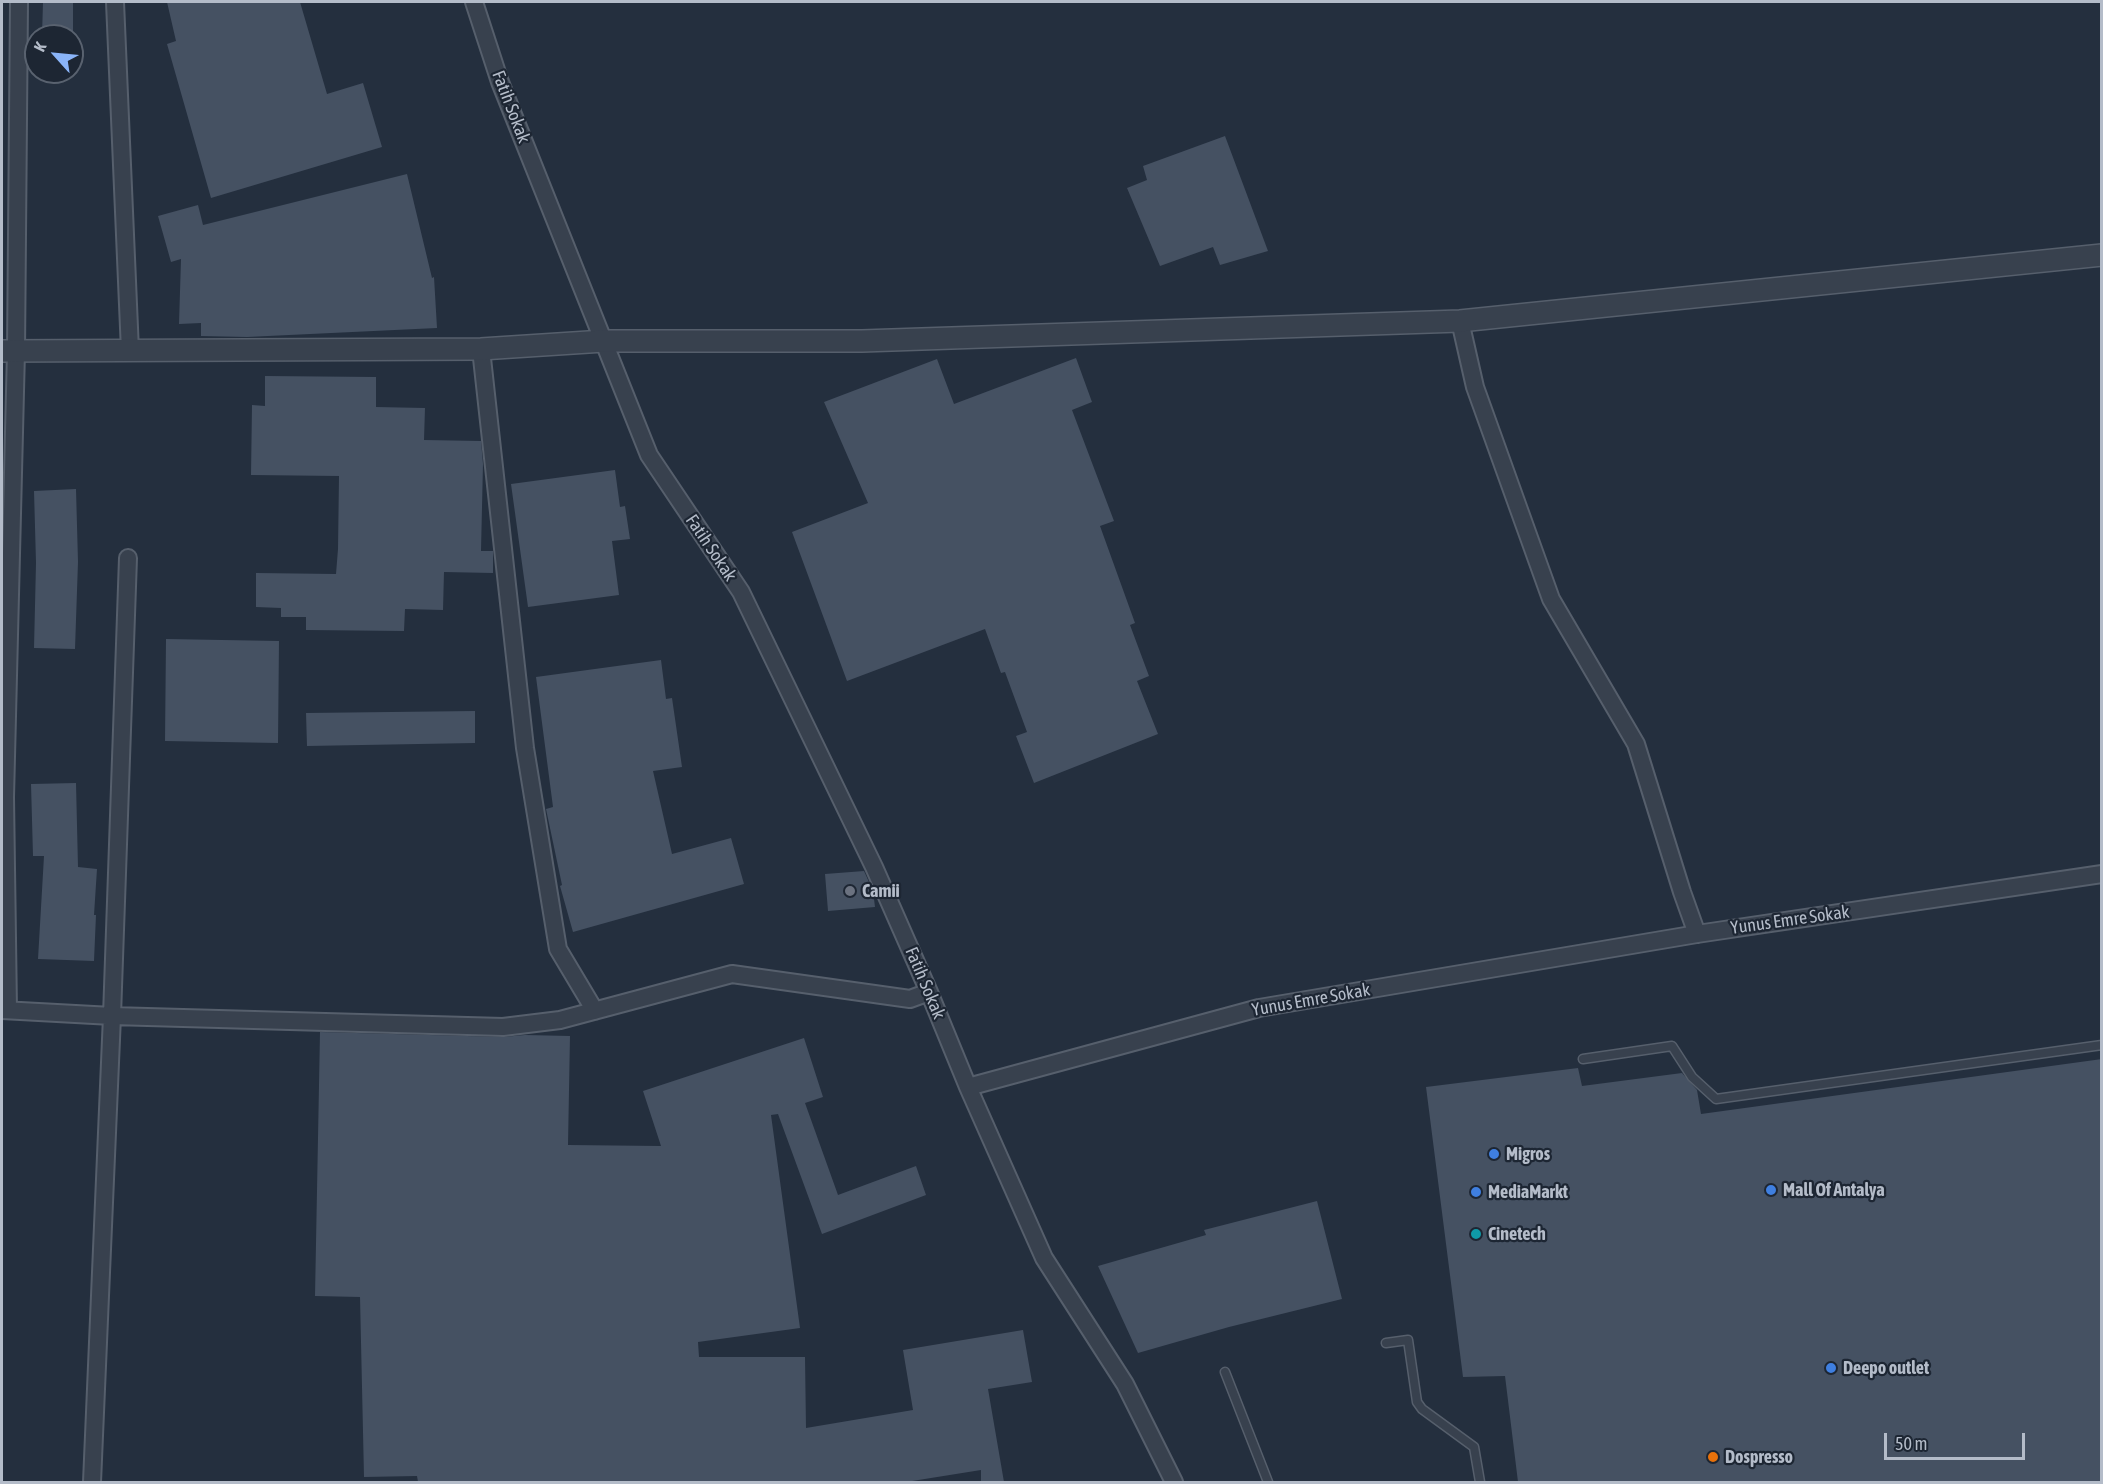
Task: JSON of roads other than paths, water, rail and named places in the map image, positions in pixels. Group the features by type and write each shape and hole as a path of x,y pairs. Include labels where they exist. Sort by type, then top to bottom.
{"street":[{"path":"19,2 9,351 3,797 5,1010 112,1016 503,1027 560,1020 732,974 910,999 929,992"},
{"path":"115,2 130,351"},
{"name":"Fatih Sokak","path":"474,2 500,82 649,455 741,592 874,867 968,1087"},
{"path":"9,351 481,349 604,341 862,341 1460,321 2102,255"},
{"path":"1460,321 1475,387 1551,599 1636,744 1697,934"},
{"path":"481,349 525,748 558,949 595,1011"},
{"path":"92,1482 112,1016 128,558"},
{"name":"Yunus Emre Sokak","path":"968,1087 1259,1008 1697,934 2102,874"},
{"path":"968,1087 1044,1258 1125,1384 1174,1482"}],"lane":[{"path":"1583,1059 1672,1046 1692,1077 1716,1099 2102,1046"},
{"path":"1386,1343 1408,1340 1417,1402 1422,1409 1474,1446 1480,1482"},
{"path":"1225,1372 1268,1482"}],"place":[{"name":"Camii","path":"850,891"},
{"name":"Migros","path":"1494,1154"},
{"name":"Mall Of Antalya","path":"1771,1190"},
{"name":"MediaMarkt","path":"1476,1192"},
{"name":"Cinetech","path":"1476,1234"},
{"name":"Deepo outlet","path":"1831,1368"},
{"name":"Dospresso","path":"1713,1457"}]}
